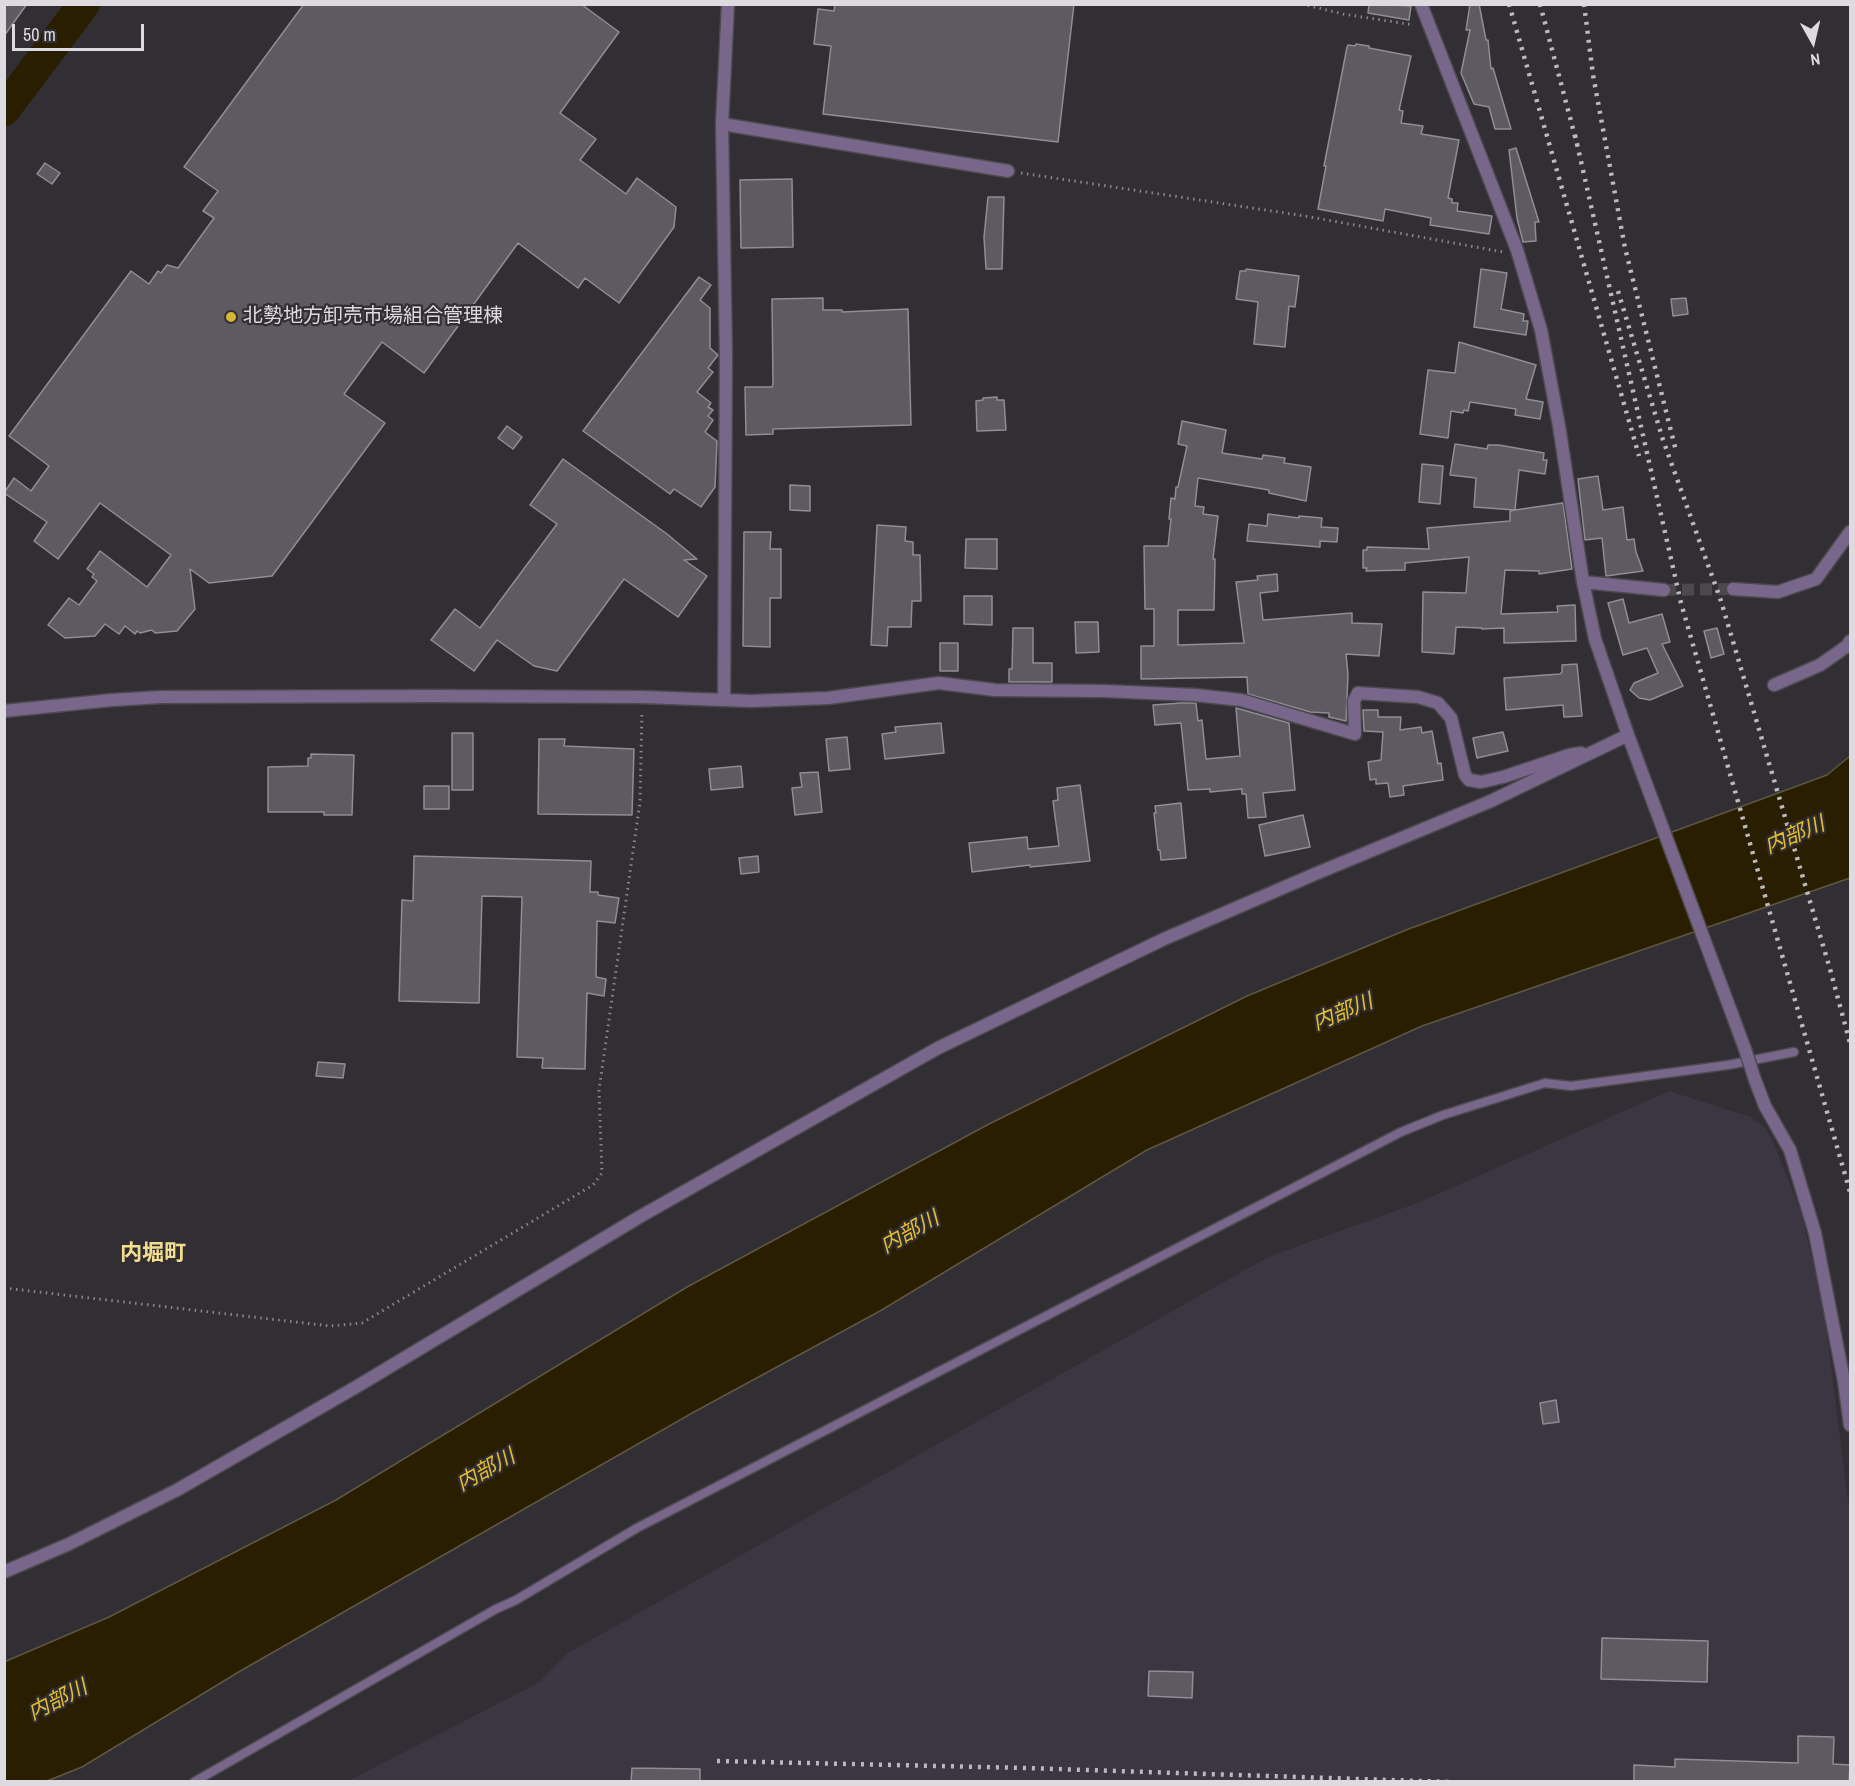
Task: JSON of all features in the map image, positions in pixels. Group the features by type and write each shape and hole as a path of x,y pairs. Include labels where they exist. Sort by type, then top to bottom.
{"street":[{"path":"724,700 726,356 722,124 728,4"},
{"path":"1421,4 1517,250 1543,341 1560,426 1583,582 1595,639 1636,758 1755,1080 1765,1106 1790,1150 1815,1233 1851,1425"},
{"path":"722,124 1008,171"},
{"path":"1732,589 1778,592 1816,579 1851,532"},
{"path":"1583,582 1664,590"},
{"path":"1774,685 1820,665 1851,641"},
{"path":"4,711 161,697 642,697 751,701 828,698 939,683 995,690 1104,691 1195,695 1241,700 1354,734 1354,701 1358,693 1418,697 1438,703 1450,718 1464,775 1469,780 1481,782 1503,777 1569,755 1594,751"},
{"path":"4,1572 69,1545 177,1490 347,1392 641,1216 938,1048 1164,939 1491,801 1628,735"}],"lane":[{"path":"194,1782 496,1609 516,1600 637,1528 1401,1132 1443,1115 1545,1083 1571,1086 1719,1067 1794,1052"}],"path":[{"path":"1302,4 1343,14 1431,28"},
{"path":"1008,171 1305,216 1499,252 1517,250"},
{"path":"4,1288 330,1326 362,1323 592,1185 602,1173 599,1090 640,802 642,697"}],"shaded area":[{"path":"1669,1091 1751,1117 1765,1128 1773,1141 1802,1216 1824,1310 1850,1517 1850,1781 346,1782 538,1683 568,1653 1268,1257 1420,1202"}],"water":[{"name":"内部川","path":"1850,756 1850,878 1422,1026 1147,1150 880,1311 694,1412 242,1670 82,1767 47,1781 5,1781 4,1662 109,1617 336,1500 687,1287 989,1124 1247,996 1406,930 1827,775"}],"building":[{"path":"4,4 27,4 4,36"},
{"name":"北勢地方卸売市場組合管理棟","path":"304,4 581,4 619,32 560,113 596,139 580,160 626,194 637,178 676,207 674,227 619,303 585,278 578,288 518,243 424,373 382,342 344,394 385,423 272,576 209,583 190,569 195,609 177,631 155,633 152,630 140,633 137,631 135,634 125,626 119,634 105,624 95,636 65,638 48,625 69,598 79,605 97,581 92,577 94,574 87,569 100,551 147,587 171,555 100,503 58,559 34,541 47,522 4,493 14,478 31,491 49,466 9,436 131,271 149,284 158,271 161,273 167,265 178,268 214,218 203,211 218,191 184,167"},
{"path":"835,4 1074,4 1058,142 823,114 831,46 814,44 818,9 834,11"},
{"path":"1369,4 1411,6 1409,20 1368,13"},
{"path":"1470,4 1479,4 1486,40 1488,40 1491,69 1493,68 1511,129 1495,129 1489,107 1474,104 1461,73 1470,30 1466,30"},
{"path":"1356,44 1411,56 1399,110 1403,111 1401,123 1423,126 1421,134 1459,140 1448,198 1452,199 1452,203 1458,203 1457,211 1492,216 1489,234 1430,225 1431,218 1385,209 1383,221 1318,209 1347,47"},
{"path":"1516,148 1539,222 1535,222 1536,241 1523,242 1517,218 1509,150"},
{"path":"45,163 60,173 52,184 37,174"},
{"path":"792,179 793,247 741,248 740,180"},
{"path":"988,197 1004,197 1002,269 986,269 984,237"},
{"path":"1246,269 1299,276 1295,307 1289,306 1285,347 1254,344 1258,302 1236,299 1240,271 1246,271"},
{"path":"1481,269 1507,273 1501,309 1524,314 1523,321 1528,321 1526,335 1474,327"},
{"path":"699,277 711,285 700,300 710,308 710,348 718,355 708,368 713,372 697,392 711,403 708,407 713,410 708,416 713,420 705,432 717,441 715,487 701,507 674,489 670,494 583,431"},
{"path":"823,298 823,310 842,310 842,312 908,309 911,425 773,429 773,434 746,435 745,387 772,387 773,384 772,299"},
{"path":"1686,298 1688,314 1673,316 1671,299"},
{"path":"1459,342 1536,365 1526,399 1543,402 1540,419 1515,415 1516,409 1470,402 1468,411 1464,410 1463,413 1451,411 1448,438 1420,434 1428,370 1455,373"},
{"path":"997,397 997,400 1004,400 1006,430 977,431 976,401"},
{"path":"1182,421 1226,430 1222,453 1262,459 1263,455 1285,458 1284,463 1311,467 1306,501 1269,493 1269,490 1198,478 1195,506 1204,507 1203,514 1218,516 1213,559 1215,559 1214,610 1178,610 1178,645 1244,643 1236,582 1258,580 1257,576 1277,574 1278,591 1260,593 1263,620 1352,613 1352,623 1382,624 1379,656 1346,654 1348,674 1346,721 1329,717 1329,713 1310,712 1248,694 1247,677 1141,679 1141,646 1154,646 1154,609 1145,609 1144,546 1168,546 1171,498 1175,499 1187,446 1178,444"},
{"path":"507,426 522,437 513,449 498,438"},
{"path":"1455,444 1487,449 1488,445 1499,445 1544,453 1543,460 1547,460 1545,474 1519,470 1515,510 1474,507 1476,478 1450,475"},
{"path":"563,459 667,534 697,559 684,560 707,576 678,617 624,579 557,671 534,666 497,640 474,671 431,640 455,609 480,628 557,524 530,505"},
{"path":"1422,464 1443,466 1440,504 1419,502"},
{"path":"1598,476 1603,510 1623,507 1627,540 1634,539 1643,571 1606,576 1602,538 1585,540 1578,479"},
{"path":"790,485 810,486 810,511 790,510"},
{"path":"1563,503 1572,569 1539,574 1539,571 1505,570 1501,614 1558,612 1557,606 1575,605 1576,641 1504,643 1504,628 1456,627 1454,654 1422,652 1423,592 1466,593 1469,557 1405,563 1405,570 1366,571 1367,568 1363,568 1363,550 1367,550 1367,547 1429,549 1427,528 1510,521 1510,511"},
{"path":"1268,514 1322,518 1321,527 1338,528 1337,542 1320,541 1320,547 1247,541 1249,524 1267,526"},
{"path":"877,525 906,527 905,541 913,542 913,555 920,555 921,601 912,601 911,627 888,627 887,646 871,645"},
{"path":"744,532 771,532 770,549 781,549 781,598 770,598 770,647 743,646"},
{"path":"966,539 997,539 997,569 965,568"},
{"path":"964,596 992,596 992,625 964,624"},
{"path":"1623,599 1629,623 1662,614 1670,642 1662,644 1683,686 1650,700 1639,698 1630,690 1634,683 1658,673 1647,648 1623,655 1608,603"},
{"path":"1075,622 1098,622 1099,652 1076,653"},
{"path":"1013,628 1033,628 1033,663 1052,663 1052,682 1009,682 1009,669 1012,669"},
{"path":"1717,628 1724,654 1711,658 1704,631"},
{"path":"940,643 958,643 958,671 940,671"},
{"path":"1577,664 1582,716 1564,717 1563,705 1506,710 1504,678 1560,674 1562,665"},
{"path":"1196,703 1198,721 1202,720 1206,759 1240,756 1236,708 1289,723 1295,790 1263,793 1266,817 1248,818 1246,794 1242,794 1242,789 1210,792 1210,789 1188,790 1181,723 1155,725 1153,705"},
{"path":"1363,710 1378,710 1378,717 1401,717 1400,730 1421,727 1422,733 1432,731 1443,780 1403,786 1404,795 1390,797 1388,783 1376,784 1376,779 1370,780 1368,762 1381,760 1383,732 1364,731"},
{"path":"941,723 944,753 885,759 882,734 896,732 895,727"},
{"path":"1503,732 1508,751 1477,758 1473,738"},
{"path":"452,733 473,733 473,790 452,790"},
{"path":"847,737 850,769 829,771 826,739"},
{"path":"539,739 565,739 564,746 634,749 632,815 538,814"},
{"path":"311,754 354,755 352,815 324,815 324,812 268,812 268,767 308,766 308,758 311,758"},
{"path":"741,766 743,787 711,790 709,769"},
{"path":"818,772 822,812 795,815 792,788 802,787 800,773"},
{"path":"1080,785 1090,861 972,872 969,843 1027,837 1028,849 1059,846 1053,801 1058,800 1057,788"},
{"path":"424,786 449,786 449,809 424,809"},
{"path":"1181,803 1186,858 1161,860 1160,850 1158,850 1155,806"},
{"path":"1303,815 1310,847 1265,856 1259,825"},
{"path":"414,856 591,861 590,892 619,898 615,923 597,921 596,977 606,979 604,996 587,993 585,1069 542,1068 543,1058 517,1057 522,897 482,896 479,1003 399,1001 402,900 413,901"},
{"path":"758,856 759,872 741,874 739,858"},
{"path":"318,1062 345,1064 343,1078 316,1076"},
{"path":"1556,1400 1559,1422 1543,1424 1540,1403"},
{"path":"1602,1638 1708,1641 1707,1682 1601,1679"},
{"path":"1149,1671 1193,1672 1192,1698 1148,1696"},
{"path":"1798,1736 1834,1737 1833,1764 1850,1765 1849,1782 1634,1782 1634,1765 1675,1767 1675,1759 1798,1763"},
{"path":"632,1768 700,1769 700,1782 631,1782"}],"waterway":[{"path":"4,110 84,4"}],"tunnel":[{"path":"1664,590 1733,589"}],"railway":[{"path":"1509,4 1639,456"},
{"path":"1540,4 1577,144"},
{"path":"1584,4 1593,75 1625,248 1676,451"},
{"path":"1575,135 1681,603 1850,1192"},
{"path":"1618,291 1663,440 1721,601 1850,1043"},
{"path":"717,1761 1026,1768 1450,1782"}],"place":[{"name":"北勢地方卸売市場組合管理棟","path":"231,317"}],"district":[{"name":"内堀町","path":"153,1254"}]}
